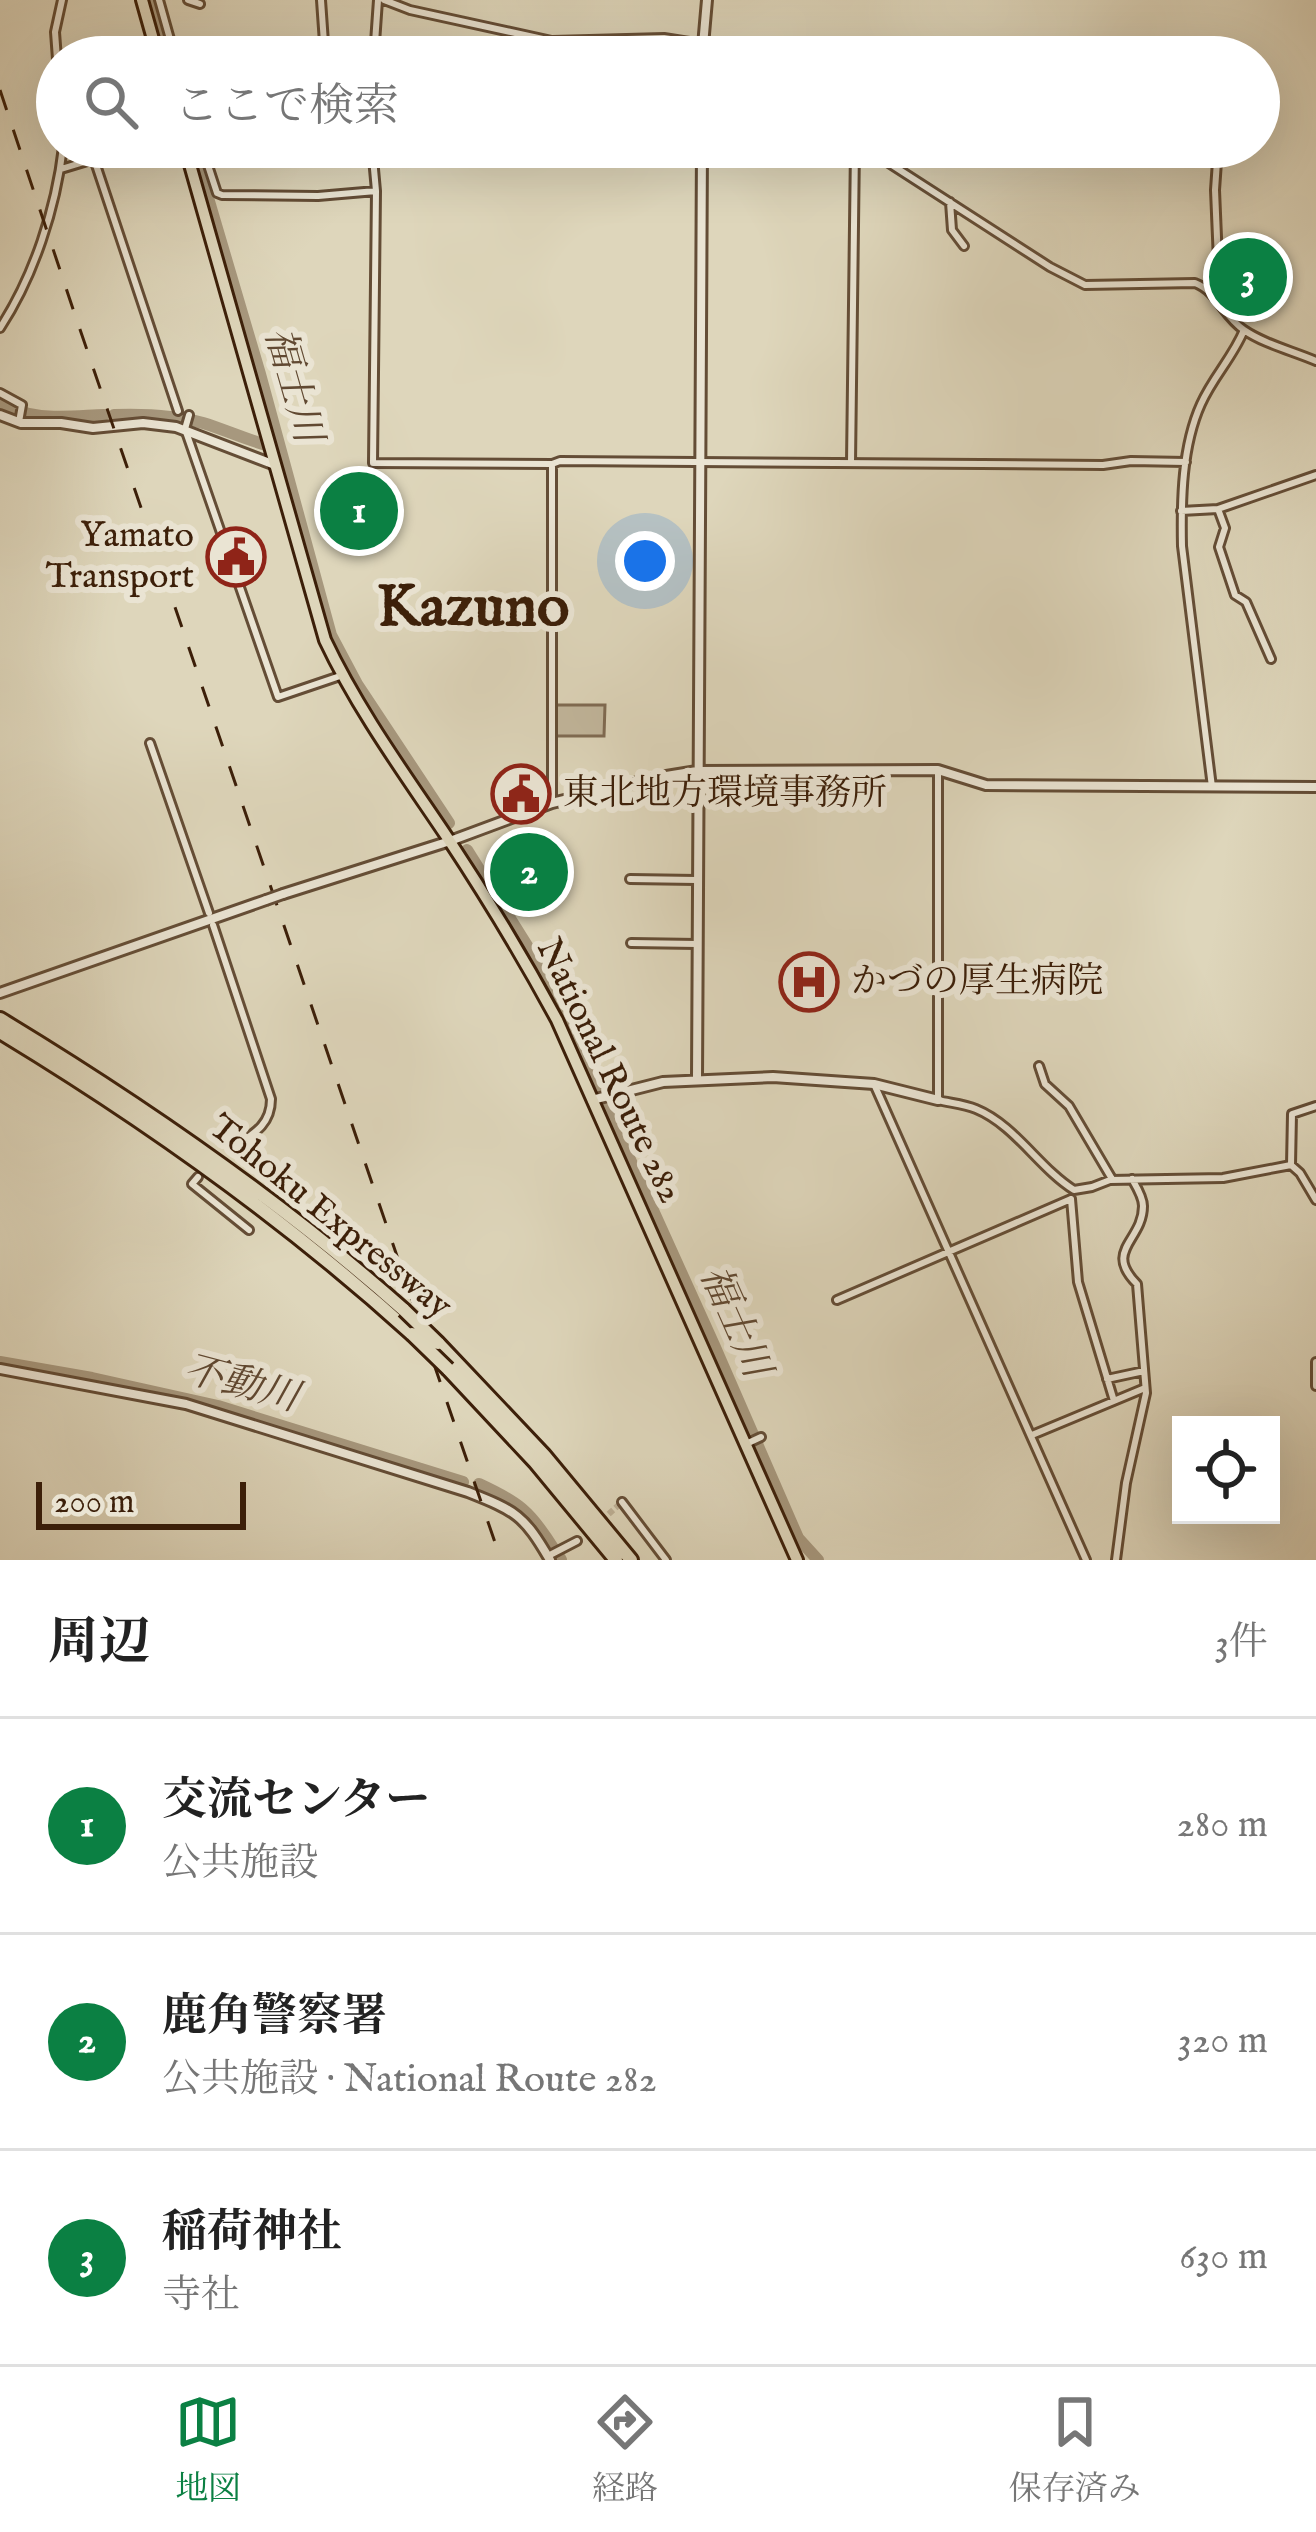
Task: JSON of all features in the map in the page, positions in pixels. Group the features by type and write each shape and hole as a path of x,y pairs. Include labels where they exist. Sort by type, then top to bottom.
{"highway":[{"path":"142,0 152,36"},
{"name":"National Route 282","path":"191,168 325,640 557,1020 797,1560"},
{"name":"Tohoku Expressway","path":"0,1019 117,1092 271,1199 404,1310 544,1454 631,1560"},
{"name":"Tohoku Expressway","path":"0,1032 263,1208 352,1280 412,1334 535,1462 616,1560"}],"street":[{"path":"55,36 62,0"},
{"path":"159,0 169,36"},
{"path":"188,0 200,4"},
{"path":"321,0 324,36"},
{"path":"377,36 381,0 529,36"},
{"path":"703,36 707,0"},
{"path":"0,328 28,274 64,168"},
{"path":"97,168 178,411"},
{"path":"209,168 217,193 222,195 376,191"},
{"path":"374,168 373,463 1186,462"},
{"path":"697,1078 702,168"},
{"path":"851,463 855,168"},
{"path":"897,168 1085,285 1196,283 1211,291 1244,331 1316,361"},
{"path":"1211,291 1218,261 1217,168"},
{"path":"950,202 952,230 964,246"},
{"path":"1212,787 1181,511 1198,409 1244,331"},
{"path":"0,393 22,405 19,422"},
{"path":"0,415 19,422 93,428 143,423 186,428 274,462"},
{"path":"189,415 186,428 278,697 344,675"},
{"path":"552,464 552,802"},
{"path":"1181,511 1218,509 1316,475"},
{"path":"1218,509 1225,528 1219,547 1235,595 1246,602 1271,659"},
{"path":"150,743 209,914"},
{"path":"938,770 938,1100"},
{"path":"0,993 552,802 697,772 938,770 986,785 1316,788"},
{"path":"629,880 696,880"},
{"path":"213,925 271,1099 271,1114 256,1133 235,1146"},
{"path":"632,943 697,944"},
{"path":"1039,1066 1046,1084 1069,1106 1112,1180"},
{"path":"592,1100 697,1078 796,1078 874,1084 974,1108 990,1117 1072,1195 1078,1282 1114,1400"},
{"path":"874,1084 1086,1560"},
{"path":"1315,1194 1291,1165 1290,1121 1292,1114 1316,1106"},
{"path":"838,1300 1112,1180 1223,1178 1291,1165"},
{"path":"198,1177 192,1184 249,1230"},
{"path":"1116,1560 1145,1388 1137,1284 1124,1271 1122,1258 1143,1206 1132,1179"},
{"path":"1316,1362 1316,1386"},
{"path":"0,1369 185,1404 468,1492 525,1520 549,1558 577,1541"},
{"path":"1107,1378 1144,1371"},
{"path":"1031,1436 1145,1388"},
{"path":"746,1444 761,1437"},
{"path":"622,1502 666,1560"}],"shaded area":[{"path":"556,705 605,705 604,736 556,736"}],"waterway":[{"name":"福士川","path":"152,0 162,36"},
{"name":"福士川","path":"199,168 331,635 357,684 449,823"},
{"path":"0,401 36,415 104,415"},
{"path":"114,415 192,420 278,448"},
{"name":"福士川","path":"467,850 546,976 599,1091"},
{"name":"福士川","path":"604,1102 798,1538 818,1560"},
{"name":"不動川","path":"0,1362 218,1406 463,1482"},
{"name":"不動川","path":"479,1484 522,1509 553,1548"}],"tunnel":[{"path":"602,1520 622,1502"}],"railway":[{"path":"0,90 501,1560"}],"place":[{"name":"稲荷神社","path":"1248,277"},
{"name":"交流センター","path":"359,511"},
{"name":"Yamato Transport","path":"236,557"},
{"name":"東北地方環境事務所","path":"521,794"},
{"name":"鹿角警察署","path":"529,872"},
{"name":"かづの厚生病院","path":"809,982"}],"district":[{"name":"Kazuno","path":"473,609"}]}
